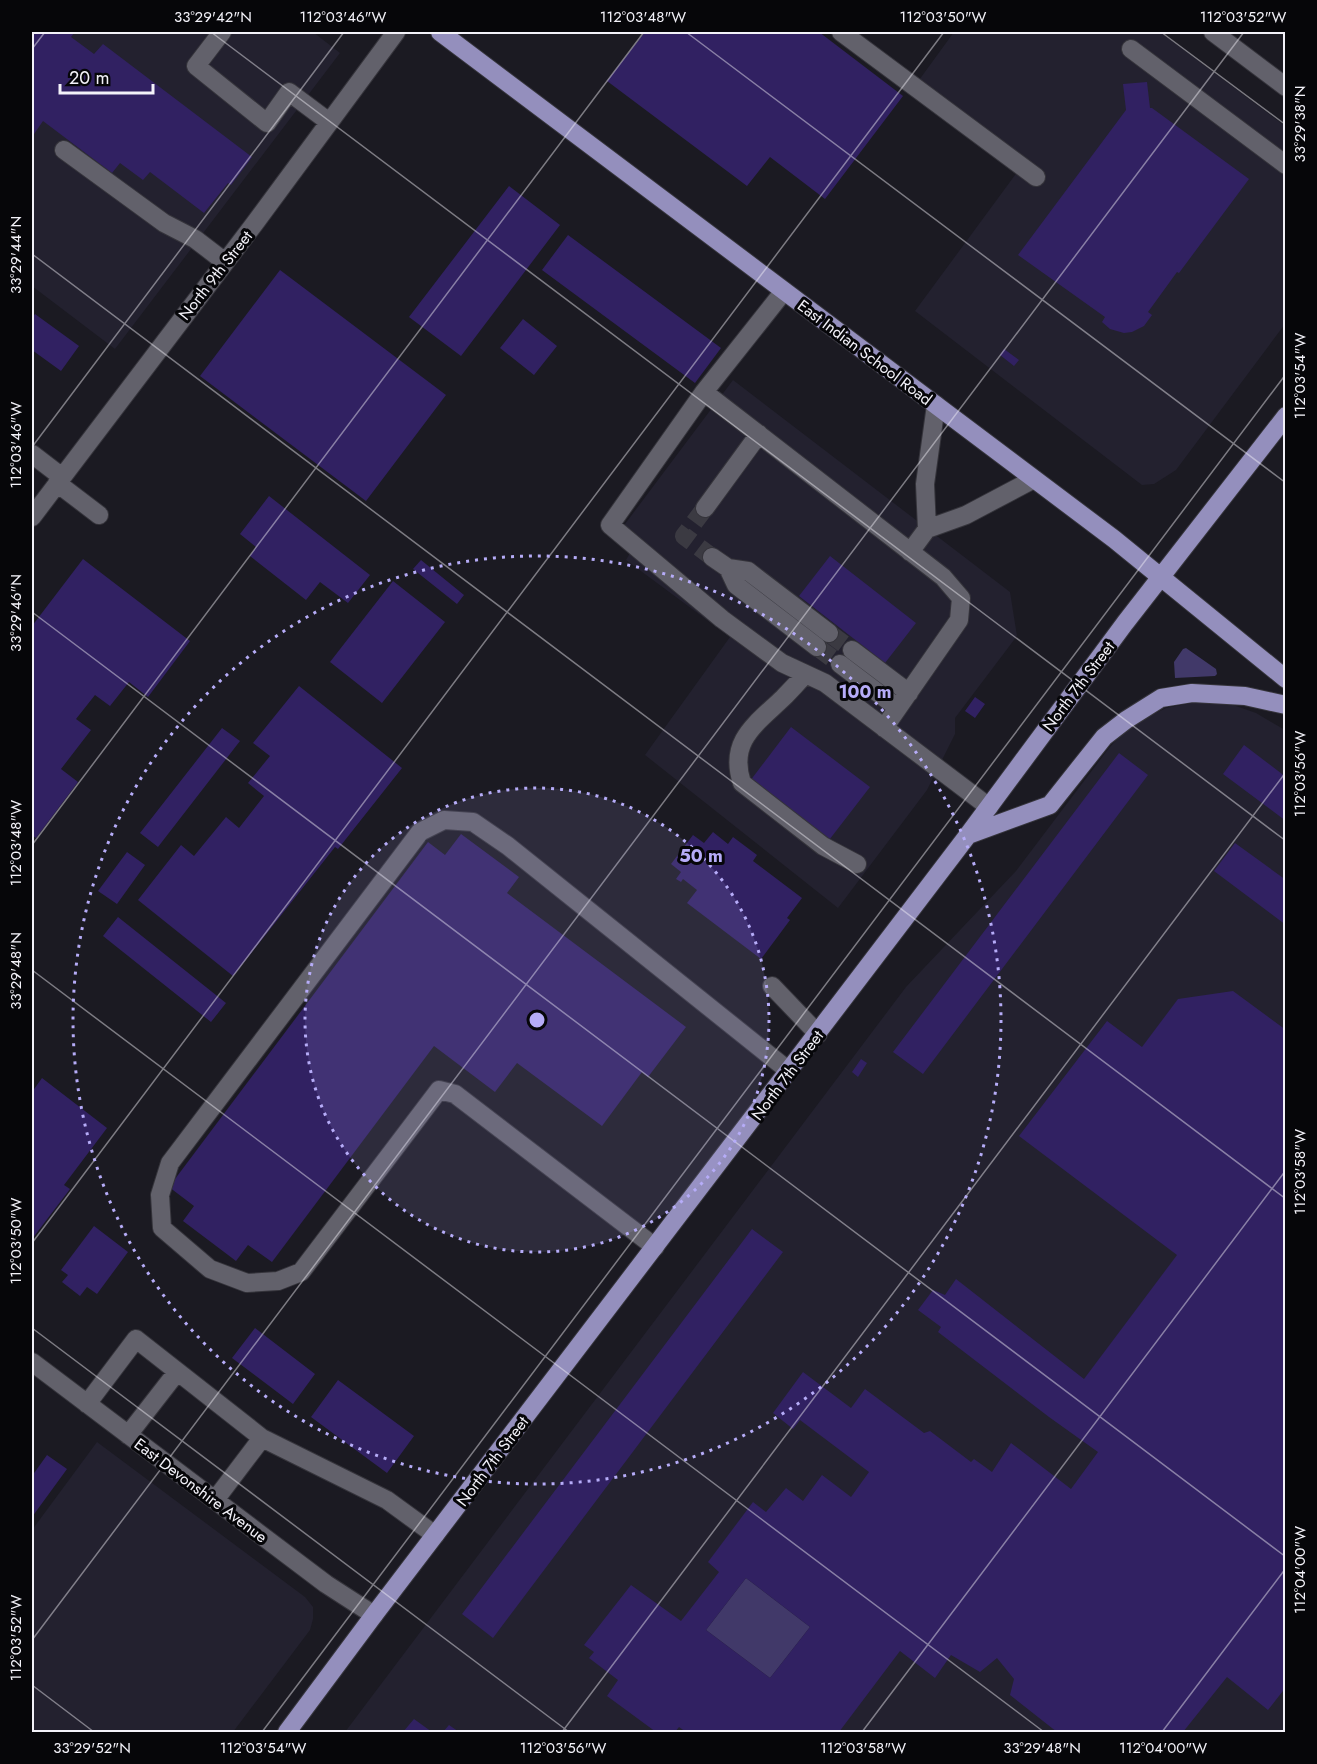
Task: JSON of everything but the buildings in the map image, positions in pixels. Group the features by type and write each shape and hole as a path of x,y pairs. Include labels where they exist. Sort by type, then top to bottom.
{"main road":[{"name":"East Indian School Road","path":"440,32 1034,479 1286,679"},
{"name":"North 7th Street","path":"287,1732 818,1034 1160,577 1286,416"},
{"path":"968,835 1050,805 1104,737 1125,720 1161,698 1192,693 1245,696 1286,705"}],"street":[{"path":"222,32 196,66 267,123 290,92 329,122"},
{"name":"North 9th Street","path":"32,517 396,32"},
{"path":"841,32 1036,177"},
{"path":"1213,32 1234,38 1286,87"},
{"path":"1131,49 1286,165"},
{"path":"63,150 164,223 195,239 225,262"},
{"path":"784,291 704,392 610,525 722,619 782,663 825,683 989,807"},
{"path":"704,392 944,577 961,598 959,620 884,728"},
{"path":"927,529 925,484 936,405"},
{"path":"705,508 759,434"},
{"path":"32,454 99,515"},
{"path":"910,552 927,529 966,515 1034,479"},
{"path":"712,557 728,568 748,571 829,633"},
{"path":"728,568 736,585 817,647"},
{"path":"852,650 909,693"},
{"path":"840,664 898,708"},
{"path":"806,674 784,698 757,721 744,739 738,753 738,770 742,783 823,846 857,864"},
{"path":"655,1247 455,1094 439,1090 301,1272 278,1281 248,1283 210,1269 162,1228 160,1195 170,1162 412,842 420,832 444,820 473,822 508,846 789,1071"},
{"path":"772,986 818,1034"},
{"path":"87,1404 135,1339 262,1438 387,1500 435,1535"},
{"name":"East Devonshire Avenue","path":"32,1362 326,1584 374,1615"},
{"path":"128,1435 177,1372"},
{"path":"215,1500 262,1438"}],"shaded area":[{"path":"32,32 313,32 340,53 115,349 32,286"},
{"path":"954,32 1160,32 1285,126 1285,324 1176,470 1154,484 1142,485 915,311 1021,167 914,87"},
{"path":"733,380 1010,592 1017,636 955,718 955,734 927,790 838,908 645,755 730,637 626,560 630,553 613,540"},
{"path":"1186,648 1216,669 1217,674 1215,676 1175,678 1174,662"},
{"path":"1201,701 1233,705 1256,713 1285,730 1285,1732 345,1732 906,987 1016,871 1122,734 1166,708"},
{"path":"97,1442 305,1597 313,1607 310,1630 233,1732 32,1732 32,1530"},
{"path":"746,1578 810,1627 770,1678 706,1630"}],"tunnel":[{"path":"705,508 684,536 712,557"},
{"path":"829,633 852,650"},
{"path":"817,647 840,664"}]}
